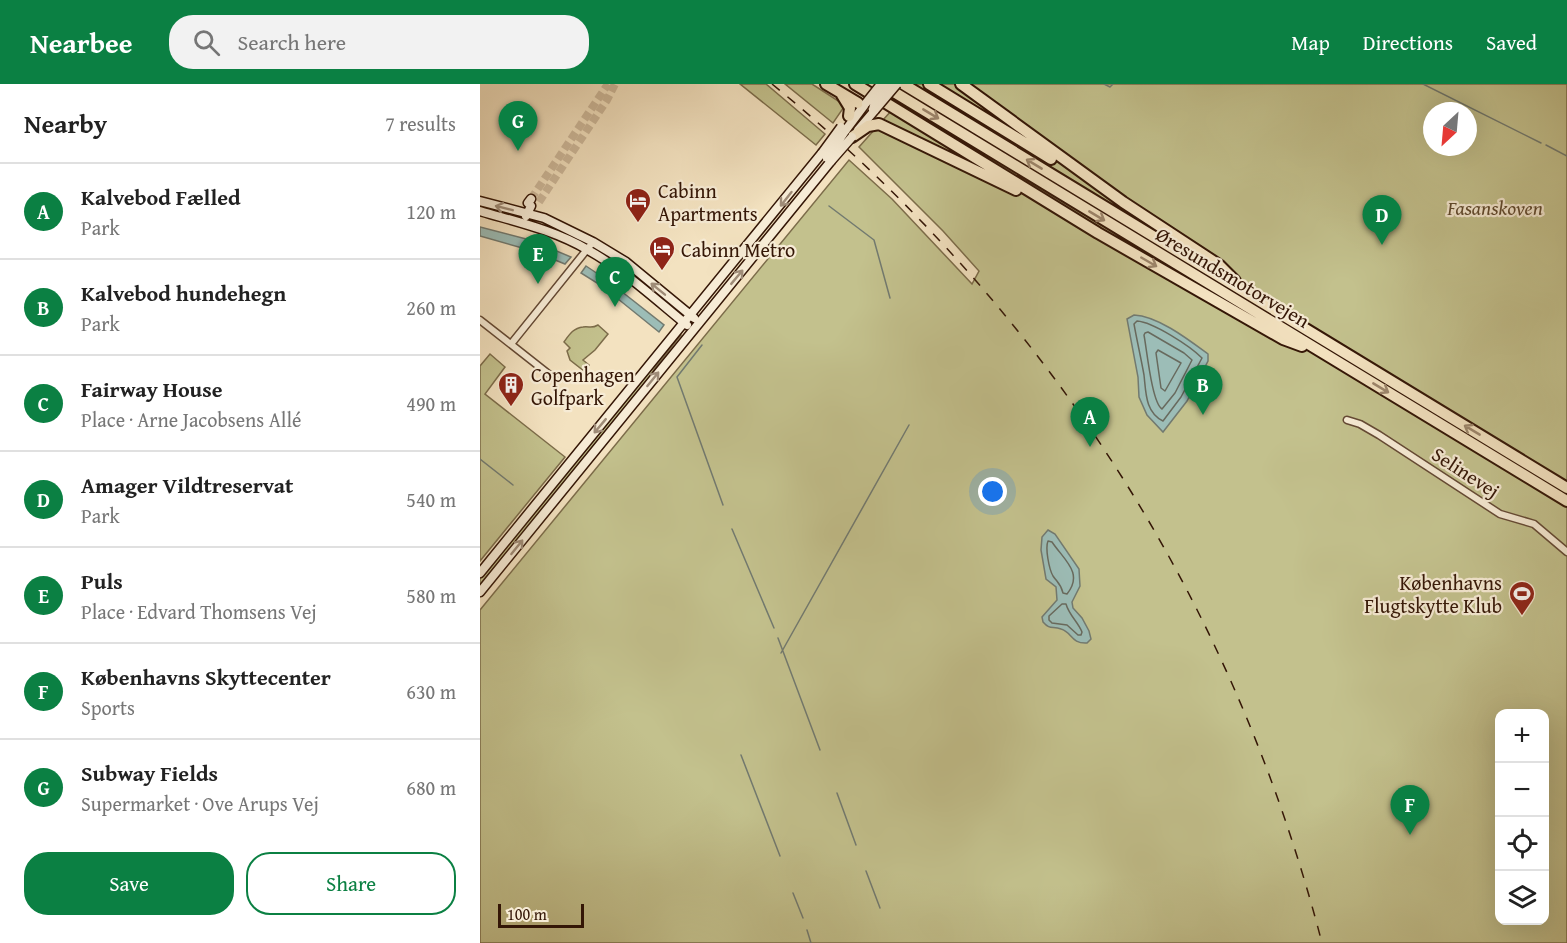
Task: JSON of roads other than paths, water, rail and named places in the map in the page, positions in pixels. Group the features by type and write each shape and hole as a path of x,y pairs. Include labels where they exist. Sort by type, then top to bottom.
{"highway":[{"path":"826,84 868,106 910,138"},
{"path":"855,84 1098,233 1283,339 1331,357"},
{"name":"Øresundsmotorvejen","path":"881,84 1567,501"},
{"name":"Øresundsmotorvejen","path":"903,84 1567,488"},
{"path":"929,84 1123,202 1219,265 1245,292"},
{"path":"961,84 1123,202"},
{"path":"970,84 983,94 1001,114"},
{"path":"840,92 850,108 849,116"},
{"path":"846,132 874,124 910,138 1098,233"}],"street":[{"path":"868,106 874,84"},
{"path":"480,573 693,309 868,106 881,84"},
{"path":"480,592 808,189 826,157 846,132 849,116 875,102 889,84"},
{"path":"868,106 897,84"},
{"path":"480,201 532,205 544,218 590,245 626,262 687,319 693,330"},
{"path":"521,222 532,205"},
{"path":"480,211 590,245"},
{"path":"511,344 590,245"},
{"path":"687,319 699,322"},
{"path":"480,320 555,380"},
{"name":"Selinevej","path":"1347,420 1360,424 1379,435 1500,514 1534,524 1567,552"}],"water":[{"path":"480,227 530,240 571,257 565,264 533,251 480,236"},
{"path":"586,266 664,325 659,332 602,286 581,273"},
{"path":"1134,315 1163,324 1208,354 1208,361 1187,401 1163,432 1147,415 1139,397 1138,377 1127,319"},
{"path":"1048,530 1055,534 1079,569 1080,586 1072,602 1073,608 1089,631 1091,639 1087,643 1078,642 1065,631 1049,627 1043,622 1042,617 1057,600 1056,587 1046,579 1041,550 1042,537"}],"waterway":[{"path":"1104,84 1110,87 1113,84"},
{"path":"1423,84 1541,143"},
{"path":"1546,145 1567,156"},
{"path":"829,206 874,240 890,298"},
{"path":"702,345 677,377 723,505"},
{"path":"781,653 909,425"},
{"path":"480,459 513,485"},
{"path":"732,529 774,628"},
{"path":"778,638 820,750"},
{"path":"741,755 780,856"},
{"path":"837,793 856,845"},
{"path":"866,871 880,908"},
{"path":"793,893 803,918"},
{"path":"807,930 811,943"}],"tunnel":[{"path":"531,199 608,84"},
{"path":"539,202 607,100 615,84"}],"railway":[{"path":"772,84 871,171 961,264 1043,364 1117,469 1181,580 1237,696 1284,817 1322,943"}],"place":[{"name":"Subway Fields","path":"518,151"},
{"name":"Cabinn Apartments","path":"638,224"},
{"name":"Amager Vildtreservat","path":"1382,245"},
{"name":"Cabinn Metro","path":"662,272"},
{"name":"Puls","path":"538,284"},
{"name":"Fairway House","path":"615,307"},
{"name":"Copenhagen Golfpark","path":"511,408"},
{"name":"Kalvebod hundehegn","path":"1203,415"},
{"name":"Kalvebod Fælled","path":"1090,447"},
{"name":"Københavns Flugtskytte Klub","path":"1522,617"},
{"name":"Københavns Skyttecenter","path":"1410,835"}],"park label":[{"name":"Fasanskoven","path":"1495,207"}]}
